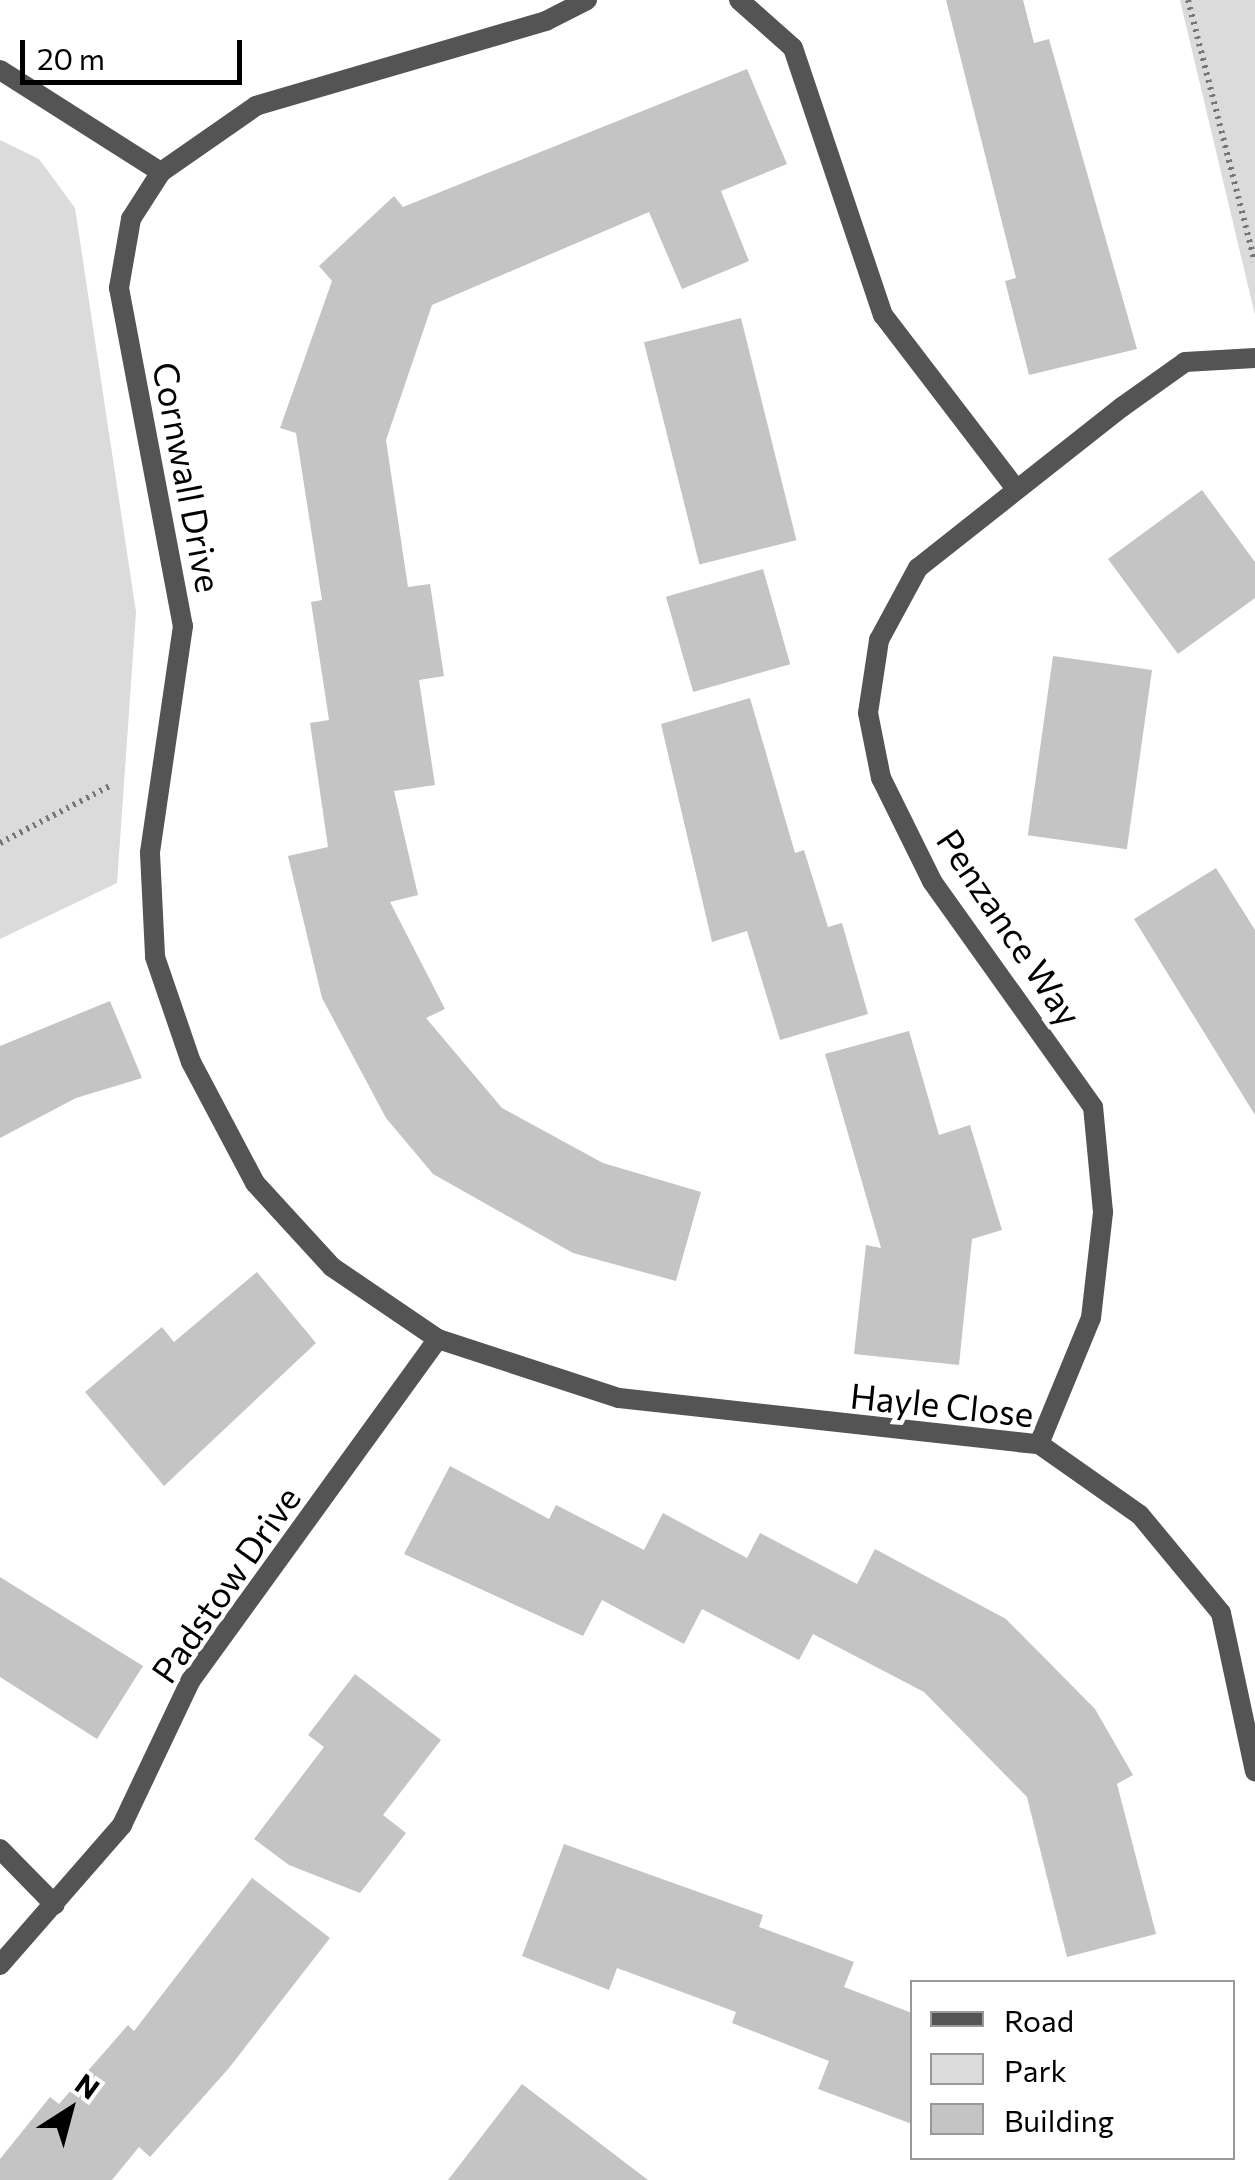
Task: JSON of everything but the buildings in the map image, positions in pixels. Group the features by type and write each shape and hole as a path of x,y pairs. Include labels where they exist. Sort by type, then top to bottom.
{"street":[{"name":"Cornwall Drive","path":"438,1339 332,1266 255,1183 190,1062 156,957 150,853 168,756 183,626 120,288 131,219 162,172 256,106 546,21 586,0"},
{"path":"739,0 793,48 883,315 1013,485"},
{"path":"0,70 162,172"},
{"name":"Penzance Way","path":"1039,1444 1091,1318 1104,1212 1093,1107 932,881 882,778 868,714 880,640 918,568 1013,485 1185,362 1255,358"},
{"name":"Hayle Close","path":"438,1339 619,1398 1039,1444 1140,1516 1221,1613 1255,1771"},
{"name":"Padstow Drive","path":"0,1965 56,1905 122,1824 191,1680 438,1339"},
{"path":"0,1849 56,1905"}],"path":[{"path":"1188,0 1255,262"},
{"path":"0,842 168,756"}],"green space":[{"path":"1180,0 1255,0 1255,315"},
{"path":"0,140 39,159 75,208 136,612 117,883 0,939"}]}
